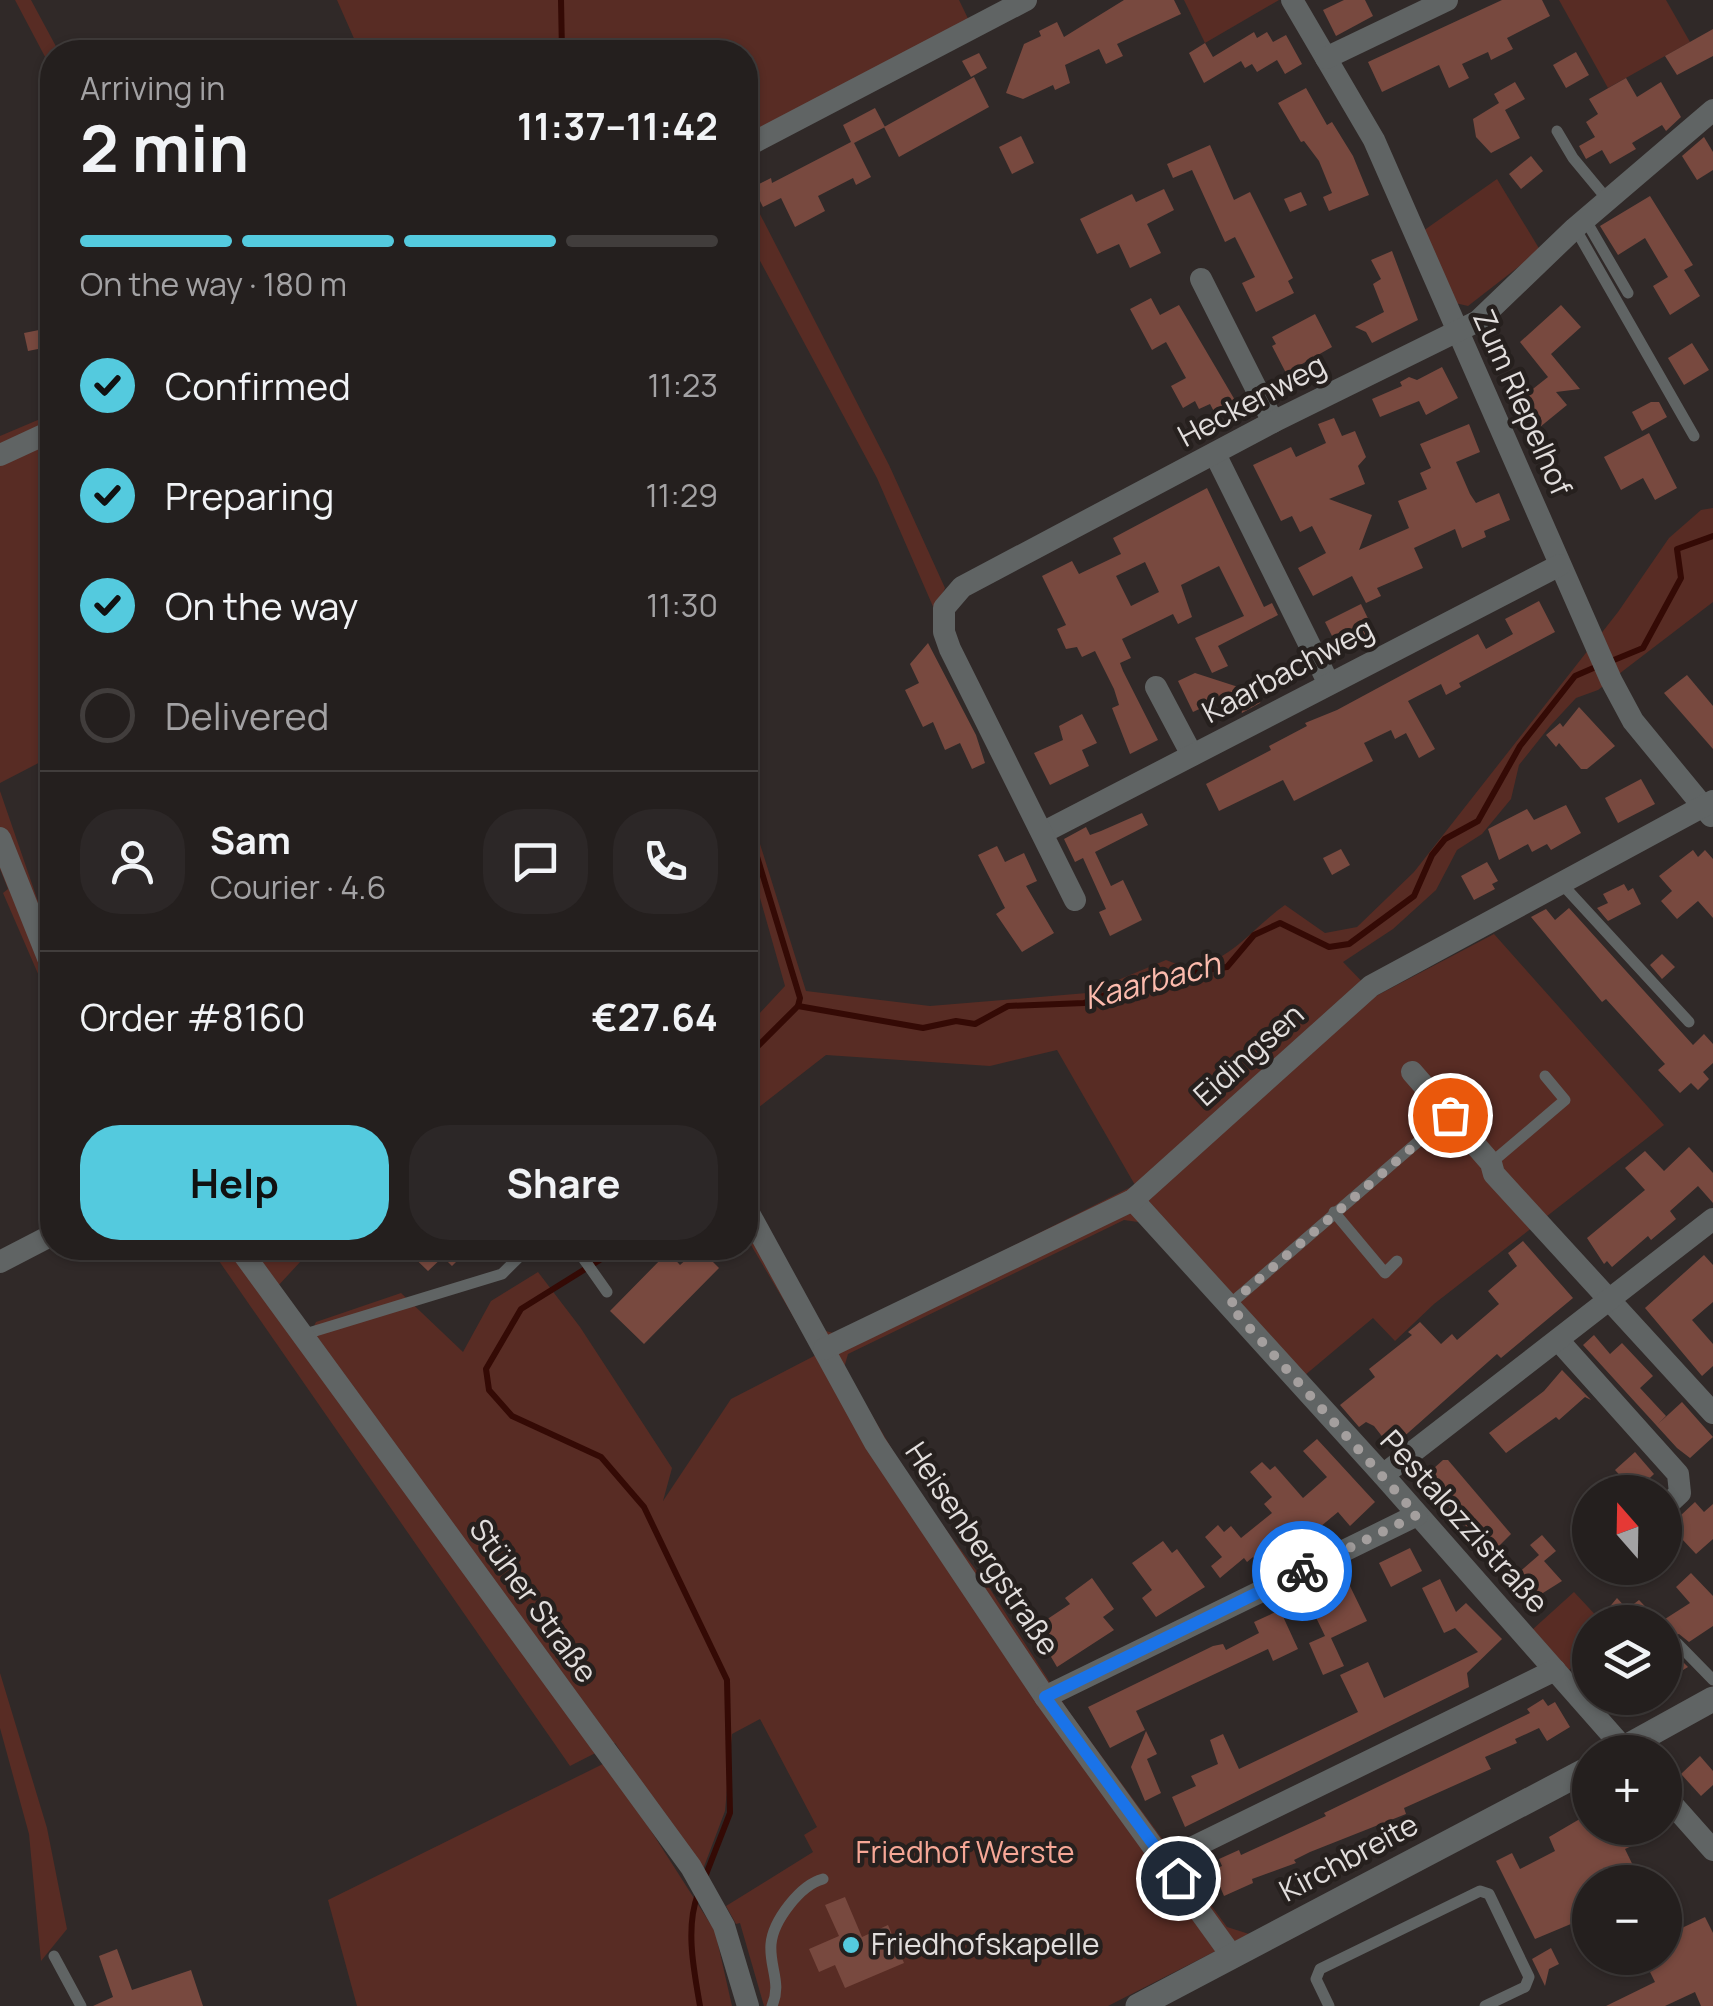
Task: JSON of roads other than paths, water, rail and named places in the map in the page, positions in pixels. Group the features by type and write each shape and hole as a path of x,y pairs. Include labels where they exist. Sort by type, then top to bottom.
{"street":[{"path":"758,140 1026,0"},
{"name":"Zum Riepelhof","path":"1292,0 1374,140 1611,680 1634,722 1710,809"},
{"path":"1326,58 1447,0"},
{"name":"Heckenweg","path":"1044,832 950,649 944,632 944,608 952,596 977,578 1273,422 1478,320 1580,223 1712,112"},
{"path":"1200,279 1273,422"},
{"path":"0,455 40,437"},
{"path":"1216,454 1328,682"},
{"name":"Kaarbachweg","path":"1044,832 1560,564"},
{"path":"1156,687 1192,755"},
{"name":"Eidingsen","path":"824,1348 1133,1200 1371,986 1561,883 1710,809"},
{"path":"1044,832 1075,900"},
{"path":"0,838 40,938"},
{"path":"1412,1072 1491,1163 1494,1174 1713,1412"},
{"name":"Pestalozzistraße","path":"1133,1200 1384,1475 1609,1735"},
{"path":"1384,1475 1713,1219"},
{"name":"Heisenbergstraße","path":"758,1229 875,1443 1045,1697 1232,1956"},
{"path":"0,1262 40,1241"},
{"name":"Stüher Straße","path":"248,1260 691,1867 724,1926 748,2006"},
{"path":"1558,1340 1678,1475"},
{"path":"1045,1697 1417,1515"},
{"path":"1165,1861 1555,1670"},
{"path":"1650,1735 1713,1699"},
{"name":"Kirchbreite","path":"1138,2006 1572,1777"},
{"path":"1682,1815 1713,1850"}],"lane":[{"path":"1557,131 1572,158 1607,200"},
{"path":"1580,223 1628,293"},
{"path":"1580,223 1694,436"},
{"path":"1561,883 1689,1022"},
{"path":"1491,1163 1565,1100 1545,1076"},
{"path":"1229,1305 1450,1115"},
{"path":"1334,1212 1385,1274 1397,1262"},
{"path":"302,1334 502,1274 516,1260"},
{"path":"585,1260 607,1292"},
{"path":"1682,1648 1713,1680"},
{"path":"772,2006 778,1978 770,1947 775,1928 798,1896 823,1879"},
{"path":"1329,2006 1316,1979 1320,1969 1480,1892 1489,1894 1529,1977 1525,1987 1486,2006"},
{"path":"54,1956 81,2006"}],"waterway":[{"path":"561,0 562,40"},
{"name":"Kaarbach","path":"1609,662 1643,648 1681,578 1677,549 1713,536"},
{"name":"Kaarbach","path":"758,1046 798,1006 923,1028 956,1021 975,1024 1008,1006 1084,1003 1148,978 1227,967 1254,935 1280,923 1329,947 1349,944 1414,896 1432,855 1445,839 1478,821 1520,746 1575,676 1598,666"},
{"path":"758,860 800,998 798,1006"},
{"name":"Kaarbach","path":"600,1260 521,1309 486,1369 489,1390 512,1416 601,1457 644,1507 727,1680 730,1813 705,1877"},
{"name":"Kaarbach","path":"698,1894 691,1935 700,2006"}],"place":[{"name":"Friedhofskapelle","path":"851,1945"}],"park label":[{"name":"Friedhof Werste","path":"965,1853"}]}
